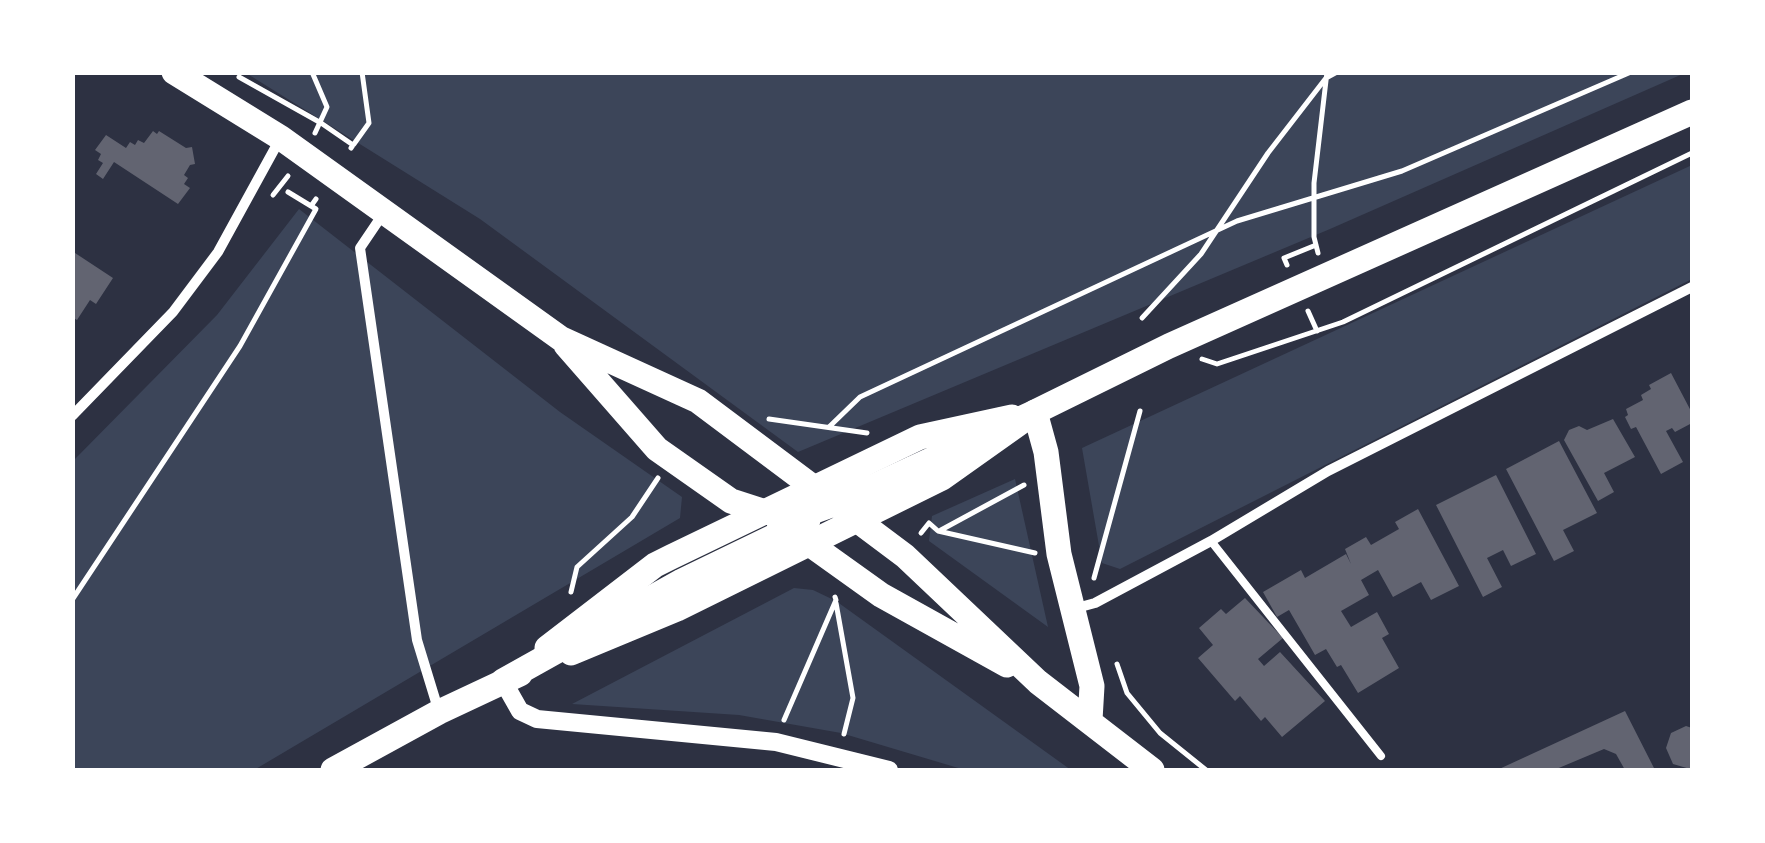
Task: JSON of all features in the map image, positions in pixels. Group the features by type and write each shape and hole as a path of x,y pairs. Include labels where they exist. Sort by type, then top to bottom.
{"main road":[{"path":"174,72 281,138 560,338 698,402 905,556 1038,682 1152,770"},
{"path":"560,338 657,449 731,501 764,512 812,512 1035,412 1169,346 1692,112"},
{"path":"503,681 655,565 920,436 1035,412"},
{"path":"503,681 677,610 942,478 1035,412"},
{"path":"1035,412 1046,452 1058,554 1092,686 1090,720"},
{"path":"764,512 880,596 1038,682"},
{"path":"333,770 787,528 833,516 858,520"}],"street":[{"path":"72,416 172,312 218,252 281,138"},
{"path":"384,213 360,248 417,640 439,712"},
{"path":"1072,609 1095,602 1211,541 1328,472 1692,286"},
{"path":"503,681 520,712 536,719 776,742 889,770"},
{"path":"803,770 806,751"}],"lane":[{"path":"1211,541 1381,756"}],"path":[{"path":"231,72 352,146 370,123 362,72"},
{"path":"312,72 327,106 320,125"},
{"path":"1142,318 1219,230 1268,152 1327,76 1337,72"},
{"path":"829,427 860,398 1237,221 1402,172 1630,72"},
{"path":"1320,259 1313,199 1327,76"},
{"path":"1218,364 1342,322 1692,153"},
{"path":"72,600 240,346 316,209 314,202 288,192"},
{"path":"1284,258 1316,245"},
{"path":"1092,586 1140,410"},
{"path":"758,420 870,433"},
{"path":"571,592 576,567 632,517 660,476"},
{"path":"938,531 1026,484"},
{"path":"916,540 927,520 938,531 1039,554"},
{"path":"776,742 835,597 853,698 844,734"},
{"path":"1114,656 1127,693 1160,734 1206,770"}],"shaded area":[{"path":"246,73 1685,73 1330,229 798,452 480,219"},
{"path":"1692,165 1692,279 1120,569 1102,563 1082,448"},
{"path":"299,209 560,412 682,497 680,518 254,770 73,770 73,461 217,315"},
{"path":"1015,479 1048,627 929,541 932,516"},
{"path":"794,588 813,590 836,601 1071,770 965,770 841,733 739,715 572,704"}],"building":[{"path":"153,131 186,148 192,147 195,164 184,175 188,178 184,184 190,188 178,204 114,162 103,179 96,174 103,163 98,160 101,154 95,150 106,135 126,148 130,142 144,143"},
{"path":"72,251 113,278 96,304 90,300 77,320 72,317"},
{"path":"1671,373 1692,413 1692,423 1675,432 1672,428 1666,431 1683,462 1661,474 1636,427 1631,429 1625,417 1626,409 1643,400 1641,395 1651,389 1649,385"},
{"path":"1613,419 1635,457 1604,473 1614,492 1598,501 1564,440 1569,430 1579,426 1587,430"},
{"path":"1559,441 1597,513 1563,530 1574,551 1554,561 1506,469"},
{"path":"1496,475 1536,554 1511,566 1503,550 1487,558 1502,587 1483,597 1436,505"},
{"path":"1418,509 1459,586 1431,600 1421,582 1393,597 1378,570 1361,580 1369,595 1341,611 1351,627 1377,612 1389,634 1382,638 1399,668 1358,693 1326,649 1315,655 1289,610 1277,617 1263,592 1301,570 1305,578 1346,554 1351,564 1345,549 1366,537 1371,545 1399,529 1395,522"},
{"path":"1245,598 1283,638 1258,659 1264,666 1280,652 1325,701 1282,737 1265,717 1261,721 1240,696 1235,701 1198,658 1213,645 1199,628 1221,609 1226,614"},
{"path":"1625,711 1655,770 1625,770 1616,754 1604,749 1554,770 1497,770"},
{"path":"1686,726 1692,728 1690,769 1673,764 1666,748 1671,733"}]}
